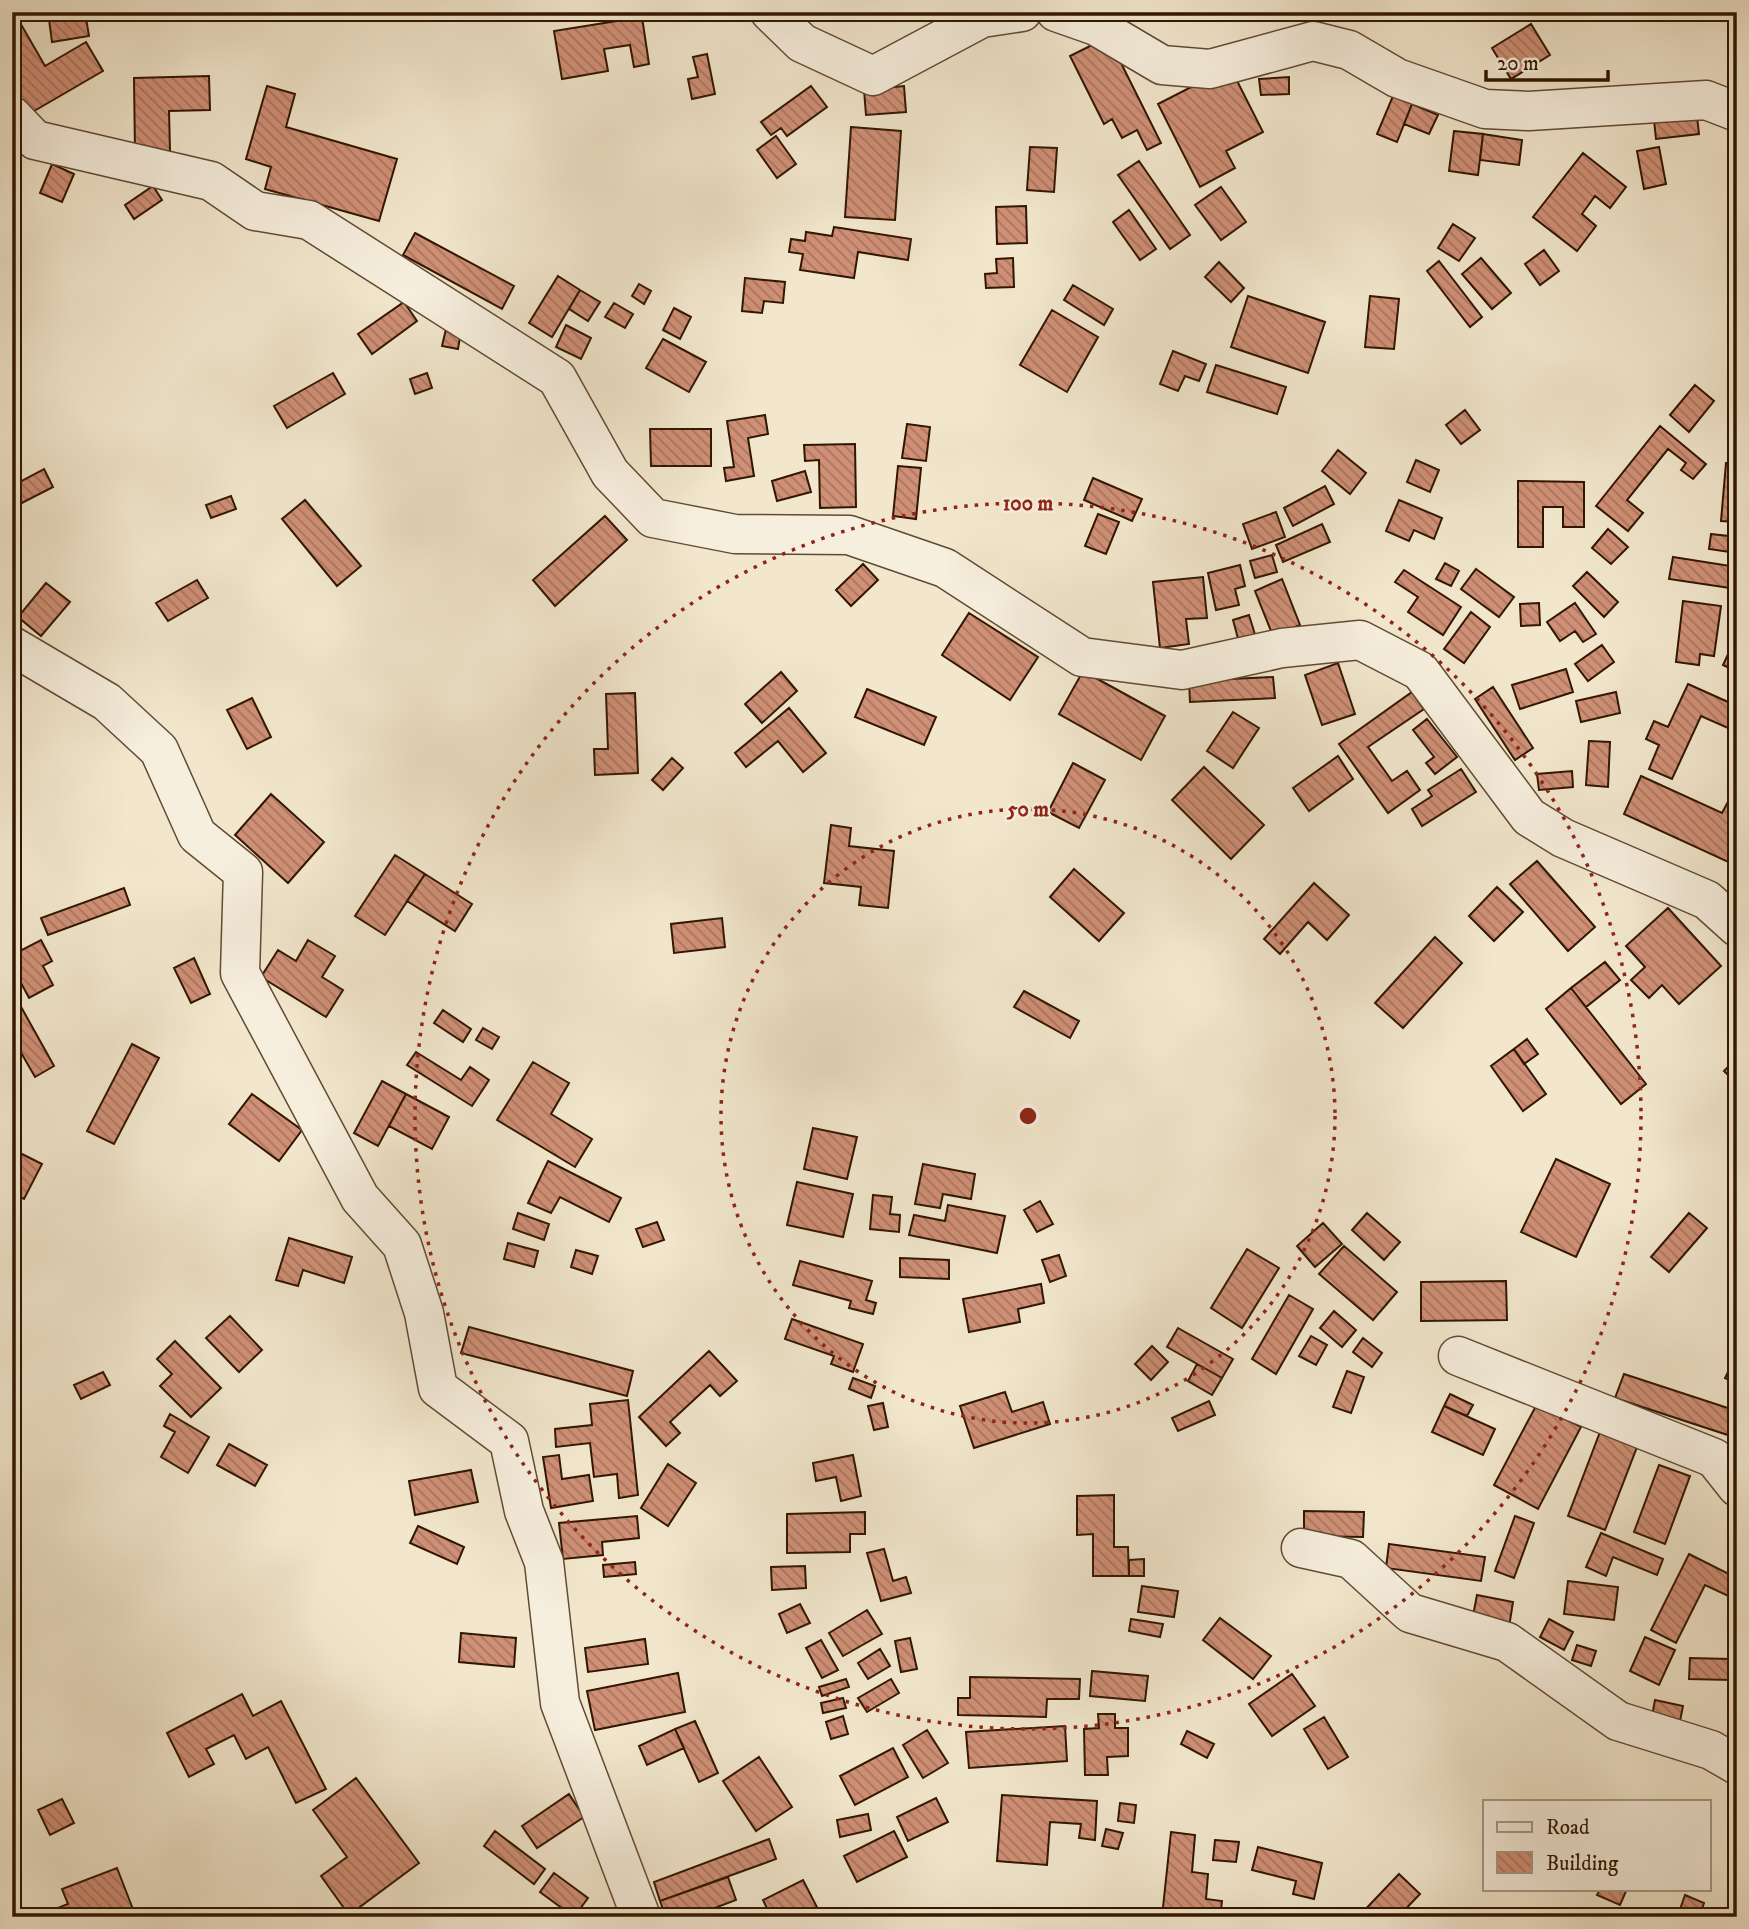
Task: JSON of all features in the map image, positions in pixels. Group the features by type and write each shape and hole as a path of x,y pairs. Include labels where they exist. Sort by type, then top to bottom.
{"street":[{"path":"770,12 802,43 873,76 982,18 1022,12"},
{"path":"1056,12 1096,26 1162,65 1210,69 1313,41 1349,50 1397,78 1485,108 1529,111 1706,100 1737,112"},
{"path":"12,116 35,140 211,181 255,211 309,220 557,378 610,472 653,518 735,534 849,535 945,568 1082,657 1182,670 1283,648 1360,640 1420,671 1529,817 1563,838 1707,900 1737,927"},
{"path":"12,646 107,702 159,750 197,835 243,872 240,973 360,1198 401,1245 424,1312 438,1388 509,1441 524,1511 544,1562 560,1703 641,1917"},
{"path":"1458,1356 1714,1458 1737,1487"},
{"path":"1301,1549 1351,1559 1410,1612 1507,1642 1618,1721 1711,1750 1737,1765"}],"building":[{"path":"48,12 85,12 89,36 52,42"},
{"path":"642,17 649,64 634,67 630,45 604,49 608,71 562,79 554,31"},
{"path":"1531,24 1550,55 1511,79 1492,48"},
{"path":"22,26 45,66 86,42 103,71 29,114 12,86 12,32"},
{"path":"1108,37 1161,143 1147,150 1137,130 1122,138 1112,119 1104,124 1070,56"},
{"path":"707,54 715,94 692,99 688,79 698,77 693,57"},
{"path":"1230,67 1263,132 1226,151 1235,168 1200,187 1158,104"},
{"path":"209,76 210,110 169,111 170,151 135,152 134,78"},
{"path":"1289,77 1289,94 1261,95 1259,79"},
{"path":"267,86 295,94 286,127 397,159 379,221 265,189 271,167 246,159"},
{"path":"811,86 827,107 787,136 781,128 771,135 761,122"},
{"path":"904,86 906,112 866,115 864,90"},
{"path":"1393,96 1412,104 1397,142 1377,134"},
{"path":"1412,104 1438,115 1429,134 1404,124"},
{"path":"1697,116 1699,134 1656,139 1654,120"},
{"path":"851,127 901,131 895,220 845,217"},
{"path":"1454,131 1483,134 1478,175 1449,171"},
{"path":"1483,134 1522,140 1519,165 1480,160"},
{"path":"776,136 796,164 777,178 757,150"},
{"path":"1030,147 1057,148 1054,192 1027,190"},
{"path":"1659,147 1666,184 1644,189 1637,151"},
{"path":"1583,153 1626,187 1610,208 1595,196 1582,214 1596,226 1577,251 1533,217"},
{"path":"1139,161 1190,235 1170,249 1118,175"},
{"path":"52,164 74,174 62,202 40,193"},
{"path":"153,186 162,200 134,219 125,205"},
{"path":"1221,187 1246,222 1221,240 1195,205"},
{"path":"1026,206 1027,243 997,244 996,207"},
{"path":"1129,210 1156,249 1140,260 1113,222"},
{"path":"1453,224 1475,238 1459,261 1438,248"},
{"path":"834,227 911,239 908,260 858,252 854,278 800,270 803,254 789,252 791,239 805,241 806,232 832,236"},
{"path":"415,233 514,286 502,309 403,255"},
{"path":"1544,250 1559,271 1540,285 1525,264"},
{"path":"1013,258 1014,287 986,288 985,274 997,273 996,259"},
{"path":"1481,258 1511,293 1492,309 1462,274"},
{"path":"1439,261 1482,317 1470,327 1427,271"},
{"path":"1219,262 1244,288 1231,302 1205,277"},
{"path":"558,276 580,290 552,337 529,323"},
{"path":"745,278 785,282 783,303 764,301 762,313 742,311"},
{"path":"639,284 651,291 644,304 632,296"},
{"path":"1073,285 1113,309 1104,325 1064,300"},
{"path":"580,290 600,302 588,321 569,309"},
{"path":"1248,296 1325,322 1308,373 1231,347"},
{"path":"1370,296 1399,299 1394,349 1365,347"},
{"path":"404,302 417,321 372,354 358,334"},
{"path":"614,303 633,314 625,328 605,317"},
{"path":"674,308 691,317 680,339 663,330"},
{"path":"1052,310 1098,337 1067,392 1020,365"},
{"path":"566,325 591,338 581,359 556,347"},
{"path":"446,329 461,331 458,349 442,346"},
{"path":"663,339 706,362 689,392 646,368"},
{"path":"1173,351 1206,364 1199,381 1185,376 1178,391 1160,384"},
{"path":"1216,365 1286,387 1277,414 1207,392"},
{"path":"333,373 345,394 287,428 274,406"},
{"path":"427,373 432,388 415,394 410,379"},
{"path":"1695,385 1714,401 1689,432 1670,415"},
{"path":"1465,410 1480,430 1461,444 1446,425"},
{"path":"765,415 768,434 748,438 754,476 726,481 724,468 734,467 727,421"},
{"path":"907,424 930,427 926,461 902,458"},
{"path":"1660,426 1706,464 1693,479 1681,470 1686,463 1668,449 1627,500 1643,513 1628,531 1596,506"},
{"path":"650,429 711,429 711,466 651,466"},
{"path":"855,444 856,507 820,508 819,460 805,461 804,445"},
{"path":"1338,450 1366,473 1350,494 1322,471"},
{"path":"1416,460 1439,470 1430,492 1407,482"},
{"path":"1726,463 1737,464 1737,522 1721,521"},
{"path":"898,466 921,468 916,519 893,516"},
{"path":"44,469 53,487 12,508 12,486"},
{"path":"805,471 811,492 777,501 772,481"},
{"path":"1093,478 1142,499 1132,521 1084,500"},
{"path":"1518,481 1584,482 1584,527 1563,527 1563,507 1543,507 1543,547 1518,547"},
{"path":"1325,486 1334,504 1293,526 1284,508"},
{"path":"231,496 236,509 211,518 206,505"},
{"path":"305,500 361,566 337,586 282,519"},
{"path":"1399,500 1442,518 1434,539 1414,530 1409,541 1386,531"},
{"path":"1276,512 1285,537 1252,549 1243,524"},
{"path":"1098,514 1119,522 1106,554 1085,546"},
{"path":"605,516 627,540 555,606 533,580"},
{"path":"1322,524 1330,542 1283,562 1276,545"},
{"path":"1608,529 1628,547 1611,564 1592,548"},
{"path":"1711,534 1737,537 1737,553 1709,549"},
{"path":"1272,555 1277,572 1255,578 1250,561"},
{"path":"1673,557 1737,567 1737,589 1669,579"},
{"path":"1445,563 1459,571 1451,586 1436,579"},
{"path":"863,564 878,580 851,606 836,590"},
{"path":"1240,565 1245,586 1235,589 1239,605 1216,610 1208,573"},
{"path":"1476,569 1514,597 1499,617 1461,589"},
{"path":"1404,570 1461,607 1443,635 1408,612 1418,597 1395,582"},
{"path":"1587,572 1618,602 1604,617 1573,586"},
{"path":"1203,577 1207,618 1186,619 1189,644 1160,648 1153,582"},
{"path":"1282,579 1300,625 1273,636 1255,591"},
{"path":"197,580 208,598 168,621 156,603"},
{"path":"46,583 70,602 41,636 18,617"},
{"path":"1683,601 1721,606 1714,656 1700,654 1699,665 1676,662"},
{"path":"1539,603 1540,625 1521,626 1520,604"},
{"path":"1575,603 1596,634 1583,642 1575,631 1560,641 1547,622"},
{"path":"1471,612 1490,627 1464,663 1444,649"},
{"path":"969,613 1038,657 1010,700 942,655"},
{"path":"1249,615 1257,641 1240,646 1233,620"},
{"path":"1735,639 1737,640 1737,672 1723,665"},
{"path":"1602,645 1614,662 1588,681 1575,664"},
{"path":"1338,663 1355,714 1322,725 1305,675"},
{"path":"1566,669 1573,692 1520,709 1512,685"},
{"path":"1083,671 1165,716 1141,760 1059,714"},
{"path":"781,672 797,691 762,723 745,704"},
{"path":"1273,677 1275,698 1190,702 1189,681"},
{"path":"1688,684 1737,706 1737,732 1701,716 1672,779 1649,769 1659,745 1646,739 1654,721 1668,727"},
{"path":"1493,687 1533,748 1515,760 1475,699"},
{"path":"867,689 936,717 924,745 855,717"},
{"path":"1412,692 1424,709 1368,747 1392,781 1407,771 1420,790 1388,813 1339,744"},
{"path":"1616,692 1620,713 1581,722 1576,701"},
{"path":"635,693 638,773 595,775 594,749 608,749 606,694"},
{"path":"252,698 271,737 247,749 227,710"},
{"path":"789,708 826,753 803,772 778,741 746,767 735,753"},
{"path":"1233,712 1259,728 1233,768 1207,751"},
{"path":"1427,719 1457,757 1435,774 1426,763 1434,757 1413,730"},
{"path":"1589,741 1610,742 1608,787 1586,785"},
{"path":"1338,756 1353,779 1309,811 1293,788"},
{"path":"672,758 683,768 663,790 652,780"},
{"path":"1073,763 1105,780 1079,828 1048,812"},
{"path":"1204,767 1264,825 1231,859 1172,800"},
{"path":"1461,769 1476,792 1422,826 1412,809 1432,796 1428,790"},
{"path":"1572,771 1573,787 1539,790 1537,774"},
{"path":"1641,776 1722,813 1737,785 1737,866 1624,814"},
{"path":"271,794 324,842 288,883 235,835"},
{"path":"831,825 851,828 849,846 894,851 888,908 859,905 861,887 824,883"},
{"path":"395,855 425,874 385,935 355,916"},
{"path":"1537,861 1595,927 1568,951 1510,884"},
{"path":"1074,869 1124,913 1099,941 1050,897"},
{"path":"425,874 472,904 455,931 407,901"},
{"path":"1314,883 1349,915 1327,940 1308,922 1280,954 1264,939"},
{"path":"1497,887 1523,912 1494,941 1469,916"},
{"path":"124,888 130,905 48,935 41,918"},
{"path":"1668,908 1721,966 1679,1004 1662,985 1649,998 1631,980 1645,967 1626,946"},
{"path":"722,918 725,947 674,953 671,924"},
{"path":"1435,937 1462,963 1403,1028 1375,1003"},
{"path":"41,940 52,961 43,966 53,985 29,998 12,966 12,955"},
{"path":"308,940 335,956 322,977 343,990 326,1017 261,977 278,950 296,961"},
{"path":"194,958 210,994 191,1003 174,968"},
{"path":"1605,962 1620,980 1586,1007 1571,988"},
{"path":"1571,988 1646,1084 1621,1104 1546,1009"},
{"path":"1024,991 1079,1021 1070,1038 1014,1007"},
{"path":"20,1005 54,1066 35,1077 12,1037 12,1010"},
{"path":"443,1010 471,1029 463,1042 434,1023"},
{"path":"483,1028 499,1037 492,1049 476,1040"},
{"path":"1527,1039 1538,1054 1524,1064 1514,1049"},
{"path":"132,1044 159,1058 114,1144 87,1131"},
{"path":"1514,1049 1546,1094 1523,1111 1491,1066"},
{"path":"416,1052 461,1080 470,1067 489,1080 472,1106 407,1065"},
{"path":"1737,1058 1737,1084 1724,1071"},
{"path":"533,1062 569,1083 551,1114 592,1139 575,1167 497,1120"},
{"path":"382,1081 406,1094 378,1146 354,1133"},
{"path":"252,1094 302,1130 279,1161 229,1124"},
{"path":"406,1094 449,1117 432,1149 389,1126"},
{"path":"813,1128 857,1137 847,1179 804,1169"},
{"path":"12,1149 42,1164 24,1199 12,1193"},
{"path":"1556,1159 1610,1184 1576,1257 1521,1232"},
{"path":"548,1161 621,1198 609,1222 560,1197 551,1213 528,1203"},
{"path":"923,1164 975,1174 971,1199 943,1194 940,1208 915,1204"},
{"path":"797,1182 853,1194 843,1237 787,1225"},
{"path":"873,1195 892,1197 890,1214 900,1215 899,1232 870,1229"},
{"path":"1040,1201 1053,1224 1037,1232 1024,1210"},
{"path":"948,1205 1005,1216 997,1253 909,1235 914,1215 945,1221"},
{"path":"518,1213 549,1224 544,1240 513,1229"},
{"path":"1367,1213 1400,1242 1384,1260 1352,1230"},
{"path":"1689,1213 1707,1228 1669,1272 1651,1257"},
{"path":"657,1222 664,1240 643,1247 636,1229"},
{"path":"1323,1223 1342,1244 1315,1267 1297,1246"},
{"path":"289,1238 352,1257 344,1283 303,1270 298,1286 276,1280"},
{"path":"508,1243 538,1251 534,1267 504,1259"},
{"path":"1344,1246 1397,1292 1373,1320 1319,1274"},
{"path":"1247,1249 1279,1268 1242,1328 1211,1308"},
{"path":"576,1250 598,1256 592,1274 571,1267"},
{"path":"1059,1255 1066,1276 1050,1282 1042,1260"},
{"path":"900,1258 949,1260 949,1279 900,1277"},
{"path":"800,1261 872,1281 866,1300 876,1303 873,1314 849,1308 851,1301 793,1285"},
{"path":"1506,1281 1507,1320 1421,1321 1421,1282"},
{"path":"1041,1284 1044,1303 1018,1309 1020,1322 969,1332 963,1299"},
{"path":"1289,1295 1313,1309 1276,1374 1252,1359"},
{"path":"1334,1311 1356,1330 1342,1347 1320,1328"},
{"path":"230,1316 262,1350 239,1372 206,1338"},
{"path":"792,1319 863,1344 853,1372 831,1364 834,1356 785,1339"},
{"path":"469,1327 633,1371 627,1396 461,1353"},
{"path":"1178,1328 1233,1359 1222,1378 1167,1347"},
{"path":"1311,1336 1327,1345 1316,1365 1299,1356"},
{"path":"1363,1338 1382,1353 1372,1367 1353,1352"},
{"path":"175,1341 221,1388 191,1417 160,1386 172,1374 157,1359"},
{"path":"1152,1346 1168,1362 1151,1380 1135,1364"},
{"path":"709,1351 737,1381 720,1396 710,1385 670,1422 680,1433 666,1446 639,1417"},
{"path":"1737,1354 1737,1384 1725,1378"},
{"path":"1197,1364 1222,1378 1212,1395 1188,1381"},
{"path":"1347,1371 1364,1377 1351,1413 1333,1407"},
{"path":"103,1372 110,1385 81,1399 74,1385"},
{"path":"1624,1374 1737,1411 1737,1438 1615,1398"},
{"path":"853,1378 875,1386 871,1398 849,1389"},
{"path":"1005,1392 1012,1412 1043,1402 1050,1424 974,1448 960,1406"},
{"path":"1450,1394 1473,1405 1467,1416 1444,1406"},
{"path":"628,1400 638,1495 619,1498 617,1474 594,1477 590,1443 556,1447 555,1429 592,1425 590,1404"},
{"path":"1209,1401 1215,1415 1178,1431 1172,1418"},
{"path":"883,1403 888,1427 874,1430 868,1406"},
{"path":"1537,1404 1581,1427 1538,1509 1494,1485"},
{"path":"1444,1406 1495,1429 1483,1455 1432,1432"},
{"path":"170,1414 209,1437 188,1473 161,1457 175,1432 164,1426"},
{"path":"1600,1432 1637,1447 1605,1530 1568,1516"},
{"path":"229,1444 267,1465 255,1486 217,1465"},
{"path":"559,1455 562,1479 589,1475 593,1501 551,1508 543,1457"},
{"path":"853,1455 861,1496 841,1501 836,1477 816,1481 813,1463"},
{"path":"668,1464 696,1483 668,1526 641,1508"},
{"path":"1659,1465 1690,1476 1665,1544 1634,1532"},
{"path":"471,1470 478,1502 415,1515 409,1481"},
{"path":"1114,1495 1114,1547 1128,1547 1129,1576 1093,1576 1093,1534 1077,1535 1077,1496"},
{"path":"1304,1511 1364,1512 1363,1537 1304,1536"},
{"path":"865,1512 865,1534 850,1534 850,1552 787,1553 787,1514"},
{"path":"637,1516 639,1538 602,1542 603,1555 563,1559 559,1523"},
{"path":"1515,1516 1534,1523 1514,1578 1495,1571"},
{"path":"418,1526 464,1547 457,1564 410,1543"},
{"path":"1601,1533 1663,1559 1657,1575 1613,1557 1606,1576 1586,1567"},
{"path":"1389,1544 1485,1557 1481,1581 1386,1568"},
{"path":"884,1549 893,1581 906,1577 911,1593 881,1601 867,1553"},
{"path":"1689,1554 1737,1578 1737,1600 1705,1585 1676,1643 1651,1630"},
{"path":"1144,1559 1144,1576 1129,1576 1129,1560"},
{"path":"635,1562 636,1574 604,1577 603,1565"},
{"path":"805,1566 806,1588 772,1590 771,1567"},
{"path":"1568,1581 1618,1587 1614,1620 1564,1614"},
{"path":"1142,1586 1178,1591 1174,1617 1138,1612"},
{"path":"1477,1595 1513,1602 1509,1627 1472,1621"},
{"path":"800,1604 810,1623 787,1633 779,1614"},
{"path":"867,1610 882,1634 843,1656 829,1633"},
{"path":"1220,1618 1271,1656 1253,1679 1203,1640"},
{"path":"1131,1619 1163,1624 1160,1637 1129,1631"},
{"path":"1549,1619 1573,1632 1564,1650 1540,1637"},
{"path":"461,1633 516,1638 514,1667 459,1662"},
{"path":"1645,1637 1675,1650 1659,1685 1630,1671"},
{"path":"910,1638 917,1669 901,1672 895,1641"},
{"path":"645,1639 648,1664 588,1672 585,1648"},
{"path":"821,1640 838,1670 822,1678 806,1648"},
{"path":"1577,1645 1596,1651 1591,1666 1572,1660"},
{"path":"880,1649 890,1666 868,1679 858,1663"},
{"path":"1690,1658 1730,1659 1730,1680 1689,1679"},
{"path":"1092,1671 1148,1676 1145,1701 1090,1696"},
{"path":"678,1673 685,1712 595,1730 587,1691"},
{"path":"1292,1674 1315,1706 1272,1736 1249,1704"},
{"path":"970,1677 1080,1679 1079,1699 1047,1699 1046,1717 958,1715 958,1698 970,1698"},
{"path":"846,1679 849,1687 822,1696 819,1687"},
{"path":"891,1679 899,1693 867,1712 858,1698"},
{"path":"242,1694 253,1716 281,1701 326,1789 296,1803 268,1747 246,1759 234,1735 206,1749 214,1764 189,1777 167,1733"},
{"path":"843,1698 846,1708 823,1713 821,1703"},
{"path":"1655,1700 1683,1706 1680,1721 1652,1716"},
{"path":"1098,1714 1115,1714 1115,1728 1128,1728 1128,1756 1107,1757 1108,1775 1085,1775 1084,1729 1099,1728"},
{"path":"843,1716 848,1734 831,1739 826,1722"},
{"path":"1324,1717 1348,1757 1328,1769 1304,1729"},
{"path":"695,1721 718,1773 699,1782 675,1729"},
{"path":"1065,1726 1067,1761 969,1768 966,1732"},
{"path":"675,1729 684,1748 647,1765 639,1746"},
{"path":"927,1730 948,1763 923,1778 903,1745"},
{"path":"1187,1731 1214,1744 1207,1758 1181,1744"},
{"path":"893,1748 908,1777 855,1805 840,1776"},
{"path":"759,1757 792,1807 756,1831 723,1781"},
{"path":"356,1778 419,1863 349,1915 321,1876 347,1857 313,1810"},
{"path":"569,1794 584,1817 537,1848 522,1826"},
{"path":"1002,1795 1097,1801 1095,1840 1079,1838 1081,1824 1050,1822 1047,1865 997,1861"},
{"path":"936,1798 948,1822 908,1841 897,1817"},
{"path":"62,1799 74,1823 50,1835 38,1810"},
{"path":"1120,1803 1136,1805 1134,1823 1118,1821"},
{"path":"868,1814 871,1830 840,1837 837,1820"},
{"path":"1106,1829 1123,1833 1118,1849 1102,1846"},
{"path":"495,1831 545,1869 534,1884 484,1846"},
{"path":"894,1831 907,1857 857,1882 844,1856"},
{"path":"1171,1832 1195,1835 1192,1872 1208,1874 1206,1899 1222,1901 1220,1917 1162,1917"},
{"path":"769,1839 776,1859 660,1901 654,1882"},
{"path":"1215,1840 1239,1842 1236,1862 1213,1860"},
{"path":"1258,1847 1322,1863 1314,1899 1293,1894 1296,1881 1252,1870"},
{"path":"117,1868 136,1917 53,1917 50,1911 68,1904 62,1889"},
{"path":"554,1873 588,1898 574,1917 540,1892"},
{"path":"1399,1874 1420,1894 1398,1917 1358,1917"},
{"path":"728,1877 736,1900 691,1917 666,1917 660,1901"},
{"path":"803,1880 822,1917 771,1917 763,1900"},
{"path":"1600,1890 1627,1890 1620,1905 1597,1895"},
{"path":"1685,1895 1704,1903 1699,1917 1678,1915"},
{"path":"1274,1909 1295,1912 1294,1917 1272,1917"}]}
